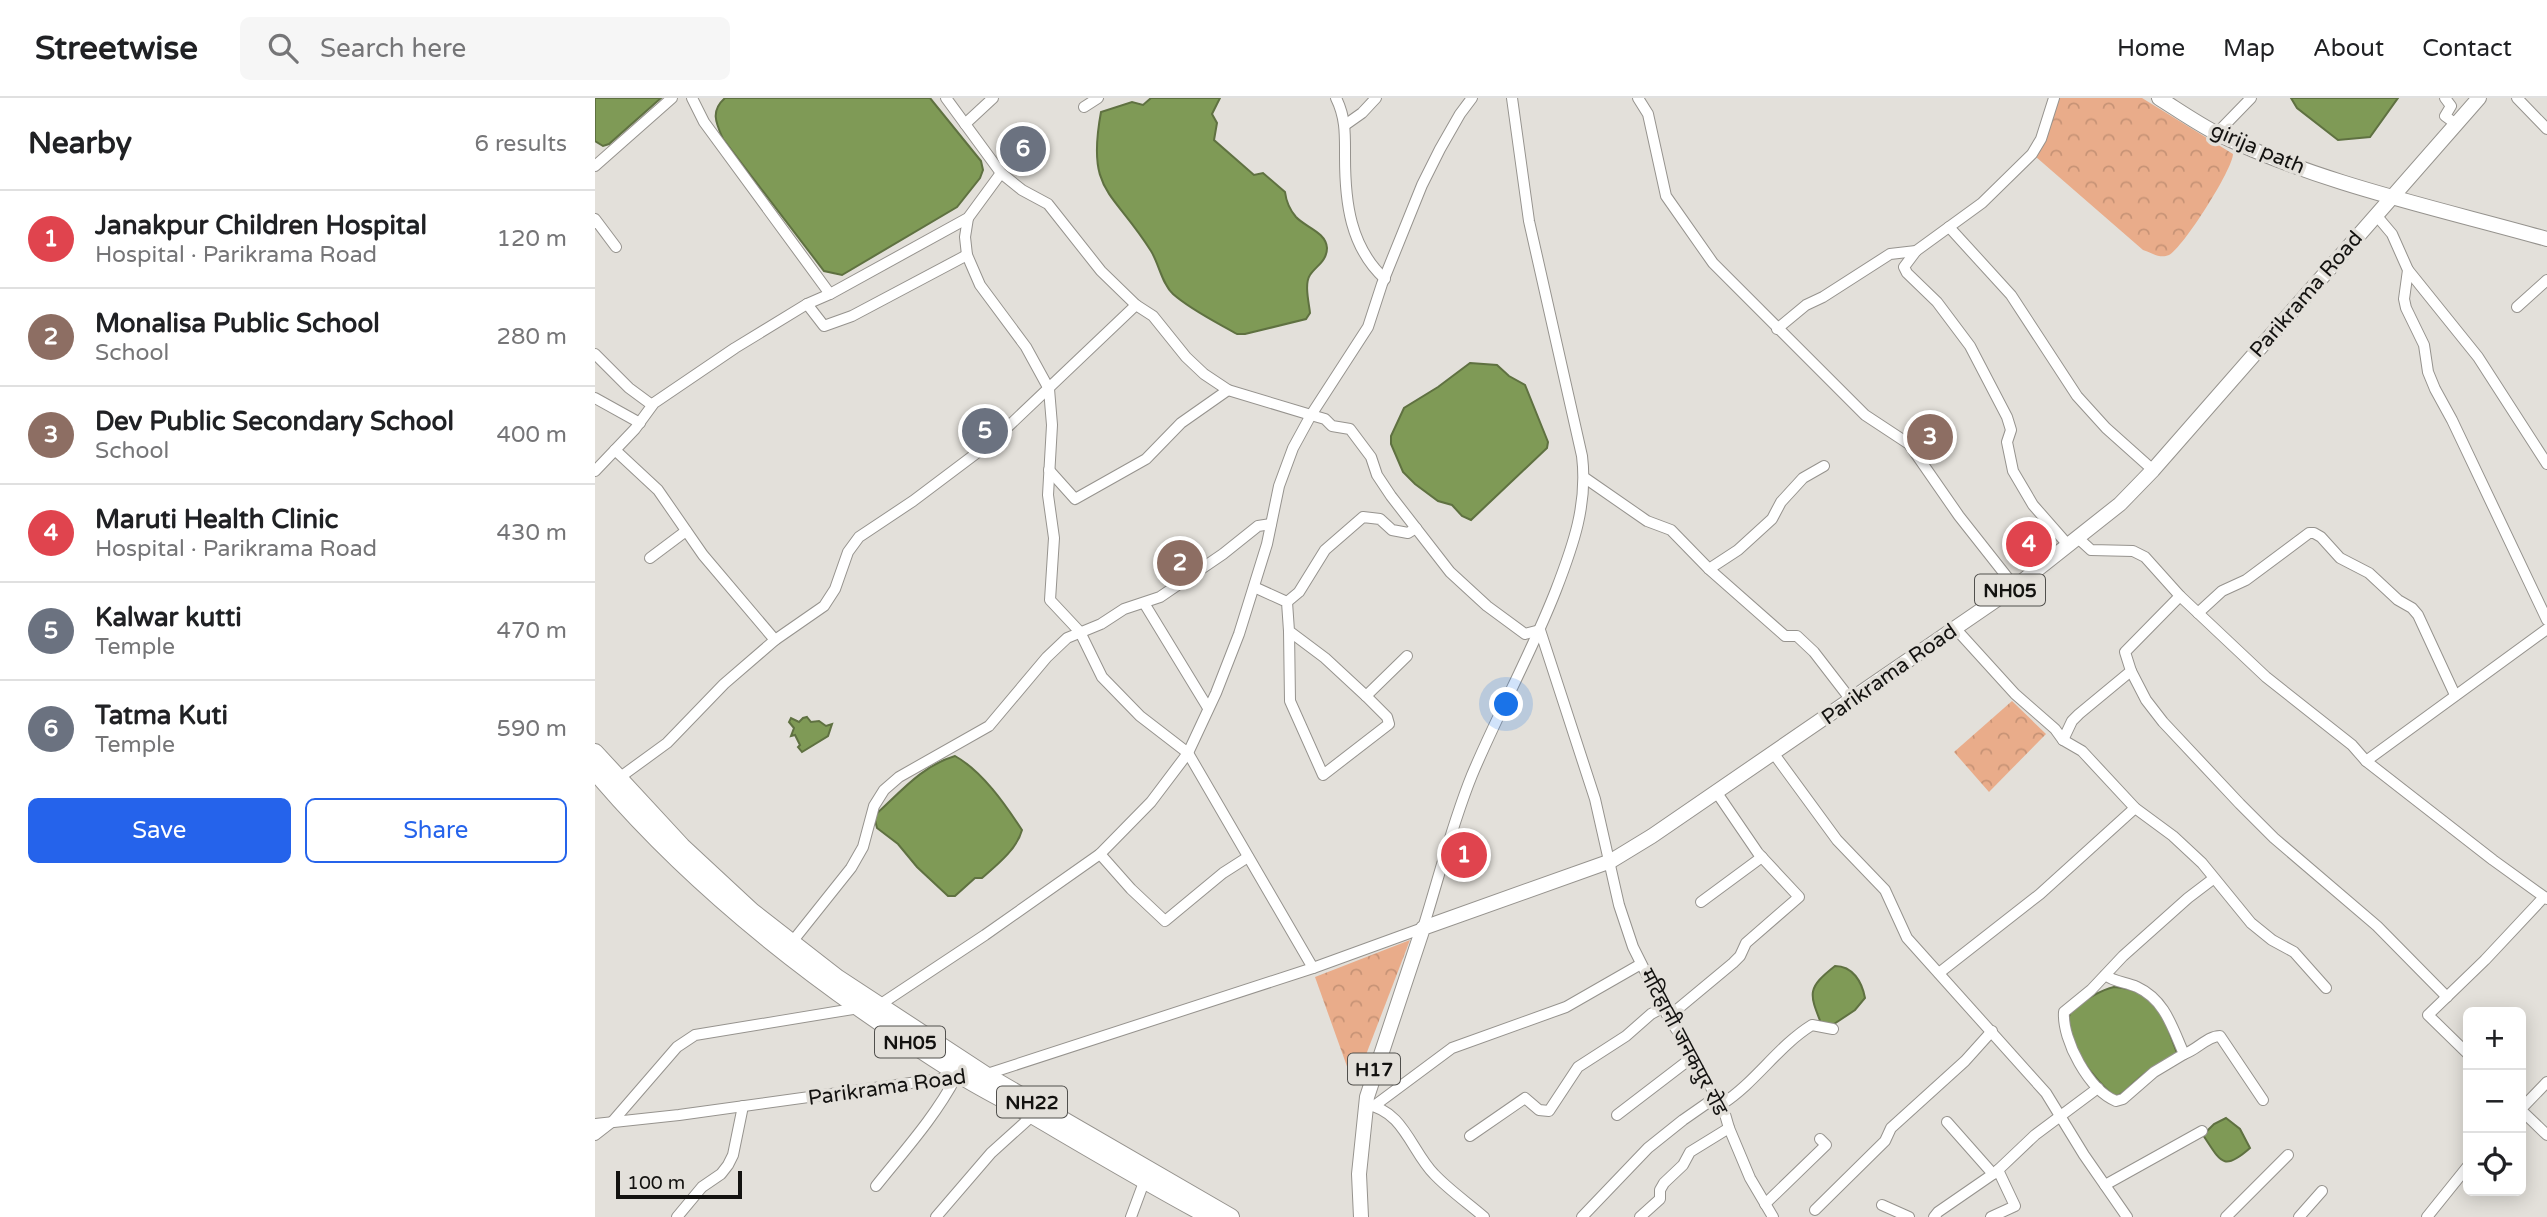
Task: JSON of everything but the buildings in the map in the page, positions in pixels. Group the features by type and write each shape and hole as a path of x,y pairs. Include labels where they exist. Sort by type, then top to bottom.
{"highway":[{"name":"NH22","path":"595,752 682,846 788,947 860,1008"},
{"name":"NH22","path":"595,772 672,856 731,910 986,1074 1231,1217"},
{"name":"NH05","path":"860,1008 958,1076"},
{"name":"NH22","path":"958,1076 1210,1217"}],"main road":[{"name":"girija path","path":"2159,98 2217,133 2281,161 2392,196 2547,239"},
{"name":"Parikrama Road","path":"1423,928 1611,861 1774,754 2015,587 2074,542 2120,504 2154,470 2479,98"},
{"name":"H17","path":"1361,1217 1359,1174 1373,1072 1423,928"}],"street":[{"path":"595,149 599,163 672,98"},
{"path":"692,98 704,122 830,294"},
{"path":"946,98 1001,173 1022,190 1048,204 1101,271 1136,305 1153,316 1186,357 1204,374 1228,390 1325,419 1332,426 1350,429 1371,457 1377,475 1457,579 1487,606 1525,634 1541,630"},
{"path":"965,124 993,98"},
{"path":"1084,107 1098,98"},
{"path":"1336,98 1345,125 1345,186 1348,210 1362,251 1373,269 1385,279"},
{"path":"1345,125 1362,113 1376,98"},
{"path":"860,1008 881,1004 1100,854 1151,802 1188,753 1239,634 1254,587 1279,486 1293,448 1368,327 1422,185 1447,137 1472,98"},
{"path":"1423,928 1471,779 1541,630 1571,552 1583,506 1585,478 1579,437 1550,322 1529,221 1512,98"},
{"path":"1637,98 1648,114 1666,196 1713,263 1865,415 1909,444 1959,516 2015,587"},
{"path":"2054,98 2041,139 2032,155 1982,203 1916,251 1904,267 1937,302 1971,346 2007,417 2011,430 2007,442 2013,471 2033,505 2074,542 2098,551 2126,550 2140,554 2180,596 2266,677 2352,745 2366,761 2546,898 2430,1012 2428,1018 2463,1050"},
{"path":"2217,133 2251,98"},
{"path":"2445,98 2451,106 2445,116 2456,124"},
{"path":"2517,98 2547,129"},
{"path":"595,471 640,423 652,405 735,348 807,304 968,218 1001,173"},
{"path":"2376,215 2392,234 2408,270 2478,357 2547,464"},
{"path":"968,218 965,237 967,255 980,285 1026,347 1049,389 1052,425 1048,495 1054,538 1051,600 1080,632 1102,677 1140,716 1188,753 1313,968"},
{"path":"595,219 616,247"},
{"path":"1949,227 2011,295 2077,396 2106,428 2154,470"},
{"path":"595,239 604,230"},
{"path":"1777,329 1806,305 1890,254 1916,251"},
{"path":"807,304 824,326 852,316 967,255"},
{"path":"2408,270 2404,299 2424,345 2431,381 2547,620"},
{"path":"2517,307 2547,279"},
{"path":"619,778 667,743 724,684 775,640 824,606 830,599 848,552 859,537 967,462 1049,389 1076,359 1136,305"},
{"path":"595,354 629,388 652,405"},
{"path":"1049,470 1075,499 1146,459 1181,423 1228,390"},
{"path":"595,398 640,423"},
{"path":"615,450 658,490 703,555 775,640"},
{"path":"1709,569 1745,544 1772,519 1781,502 1803,478 1823,466"},
{"path":"1585,478 1647,521 1671,530 1709,569 1785,636 1797,636 1814,652 1851,700"},
{"path":"1287,602 1299,592 1325,550 1363,517 1380,519 1392,530 1408,533 1416,528"},
{"path":"788,947 851,868 863,846 874,806 884,790 898,777 989,726 1047,657 1067,638 1101,624 1124,609 1160,597 1258,526 1271,524"},
{"path":"650,558 686,531"},
{"path":"2198,613 2222,591 2246,580 2309,533 2314,533 2340,558 2369,573 2418,615 2455,695"},
{"path":"1254,587 1287,602"},
{"path":"2180,596 2125,652 2130,671 2146,700 2163,722 2274,838 2372,921 2447,997"},
{"path":"1287,602 1290,701 1323,775 1389,724 1387,717 1366,696 1325,658 1289,631"},
{"path":"1144,603 1208,708"},
{"path":"1955,628 2015,694 2063,740 2082,751 2134,808 2173,836 2202,863 2251,923 2272,940 2294,952 2326,988"},
{"path":"2366,761 2547,629"},
{"name":"मटिहानी जनकपुर रोड","path":"1541,630 1595,799 1619,905 1641,964 1719,1101 1749,1178 1773,1217"},
{"path":"1366,696 1407,656"},
{"path":"2063,740 2072,721 2130,671"},
{"path":"1774,754 1837,840 1885,890 1907,938 2046,1093 2127,1217"},
{"path":"1470,1136 1525,1098 1539,1110 1549,1111 1578,1067 1626,1035 1651,1014 1666,1012 1733,963 1746,943 1797,900 1798,894 1780,879 1762,857 1717,793"},
{"path":"1939,973 2040,894 2134,808"},
{"path":"1100,854 1131,889 1165,921 1223,873 1248,857"},
{"path":"1702,902 1762,857"},
{"path":"2213,879 2123,956 2083,998 2067,1009 2064,1018 2074,1053 2098,1088 2116,1101 2123,1099 2154,1072 2220,1035 2263,1100"},
{"name":"NH05","path":"1313,968 1423,928"},
{"path":"1485,1217 1433,1173 1397,1121 1369,1105 1452,1048 1566,1007 1641,964"},
{"name":"Parikrama Road","path":"595,1124 986,1074 1313,968"},
{"path":"2105,975 2133,984 2158,1000 2165,1009 2184,1054"},
{"name":"NH05","path":"595,1135 613,1121 677,1047 695,1035 860,1008"},
{"path":"1582,1217 1648,1148 1675,1126 1760,1073 1797,1035 1812,1025 1833,1029"},
{"path":"1815,1210 1885,1141 1892,1128 1965,1061 1992,1031"},
{"path":"1617,1115 1694,1056"},
{"path":"876,1186 922,1129 958,1076"},
{"path":"2526,1102 2547,1082"},
{"path":"1934,1217 1995,1172 2024,1144 2098,1088"},
{"path":"677,1217 702,1187 722,1174 728,1165 733,1155 743,1106"},
{"path":"2526,1111 2547,1135"},
{"path":"936,1217 991,1153 1033,1116"},
{"path":"1947,1122 1995,1172 2015,1206 1991,1217"},
{"path":"1640,1217 1660,1199 1660,1190 1664,1183 1682,1165 1690,1152 1728,1128"},
{"path":"2105,1185 2202,1131"},
{"path":"1765,1204 1826,1145 1820,1139"},
{"path":"2226,1217 2288,1155"},
{"path":"2427,1217 2463,1172"},
{"path":"1131,1217 1144,1182"},
{"path":"2299,1217 2322,1191"},
{"path":"1882,1205 1909,1217"}],"green space":[{"path":"2057,98 2142,98 2233,154 2225,175 2206,208 2169,255 2159,256 2143,250 2036,157 2045,139"},
{"path":"2012,701 2046,734 1989,792 1954,752"},
{"path":"1410,940 1354,1086 1315,977"}],"shaded area":[{"path":"595,98 661,98 609,144 603,146 595,141"},
{"path":"725,98 930,98 981,161 983,170 980,178 957,207 842,275 824,271 723,139 716,112"},
{"path":"1151,98 1220,98 1212,114 1217,123 1214,140 1254,175 1263,173 1285,192 1296,217 1326,242 1327,253 1308,279 1310,313 1306,319 1237,334 1196,311 1169,290 1151,251 1106,189 1097,159 1101,112 1132,102 1143,105"},
{"path":"2291,98 2398,98 2370,137 2338,140 2297,108"},
{"path":"1470,363 1497,365 1525,385 1548,442 1547,448 1471,520 1462,516 1452,505 1438,501 1415,484 1403,472 1391,444 1391,436 1404,408"},
{"path":"807,717 811,722 819,721 826,726 832,724 828,736 802,752 795,735 791,736 794,728 789,722 791,718 799,722"},
{"path":"955,756 984,779 1022,830 1011,850 994,868 982,878 975,878 955,896 948,896 917,867 898,844 877,828 874,816 921,774"},
{"path":"1835,966 1847,969 1856,976 1865,998 1855,1010 1831,1026 1821,1023 1814,1005 1813,992 1819,980"},
{"path":"2114,987 2130,989 2151,1000 2163,1016 2177,1053 2115,1097 2081,1058 2069,1032 2068,1020 2077,1005"},
{"path":"2226,1118 2240,1129 2250,1148 2228,1162 2214,1152 2203,1135 2214,1124"}],"place":[{"name":"Tatma Kuti","path":"1023,149"},
{"name":"Kalwar kutti","path":"985,431"},
{"name":"Dev Public Secondary School","path":"1930,437"},
{"name":"Maruti Health Clinic","path":"2029,544"},
{"name":"Monalisa Public School","path":"1180,563"},
{"name":"Janakpur Children Hospital","path":"1464,855"}]}
